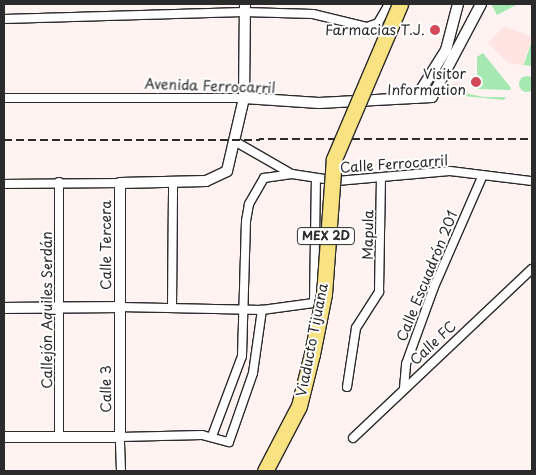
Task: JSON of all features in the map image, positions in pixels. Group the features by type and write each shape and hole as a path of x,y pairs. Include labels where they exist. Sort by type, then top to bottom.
{"highway":[{"name":"Viaducto Tijuana","path":"265,471 299,406 312,354 324,294 334,159 401,4"},
{"name":"Viaducto Tijuana","path":"272,471 301,416 322,340 338,159 401,4"}],"street":[{"path":"4,19 244,8 314,14 367,27 378,23 389,4"},
{"path":"416,98 446,50 458,4"},
{"name":"Avenida Ferrocarril","path":"4,98 244,98 319,103 432,97 481,4"},
{"path":"4,184 173,182 218,178 230,166 244,98 244,8"},
{"path":"236,142 292,174"},
{"name":"Calle Ferrocarril","path":"292,174 316,181 381,178 420,171 482,175 532,181"},
{"path":"219,438 242,356 249,204 264,178 292,174"},
{"name":"Calle Escuadrón 201","path":"404,388 406,364 434,287 482,175"},
{"name":"Mapula","path":"346,387 356,328 379,292 381,178"},
{"path":"4,308 172,307 262,310 314,303 316,181"},
{"name":"Callejón Aquiles Serdán","path":"59,182 61,308 59,438"},
{"path":"172,307 173,182"},
{"name":"Calle Tercera","path":"120,183 120,307"},
{"name":"Calle FC","path":"353,438 532,268"},
{"name":"Calle 3","path":"120,307 121,471"},
{"path":"219,438 253,373 262,310"},
{"path":"4,437 219,438"}],"shaded area":[{"path":"504,26 532,37 523,65 508,63 488,43"},
{"path":"456,82 472,95 454,93 451,85"}],"green space":[{"path":"491,4 518,4 497,15"},
{"path":"532,40 532,66 523,65 524,64"},
{"path":"483,53 511,88 510,90 477,89 477,57"},
{"path":"527,76 533,78 535,84 533,90 527,92 521,90 519,84 521,78"},
{"path":"448,90 484,97 506,97 504,100 453,95"}],"railway":[{"path":"4,140 532,139"}],"place":[{"name":"Farmacias T.J.","path":"435,30"},
{"name":"Visitor Information","path":"476,82"}]}
